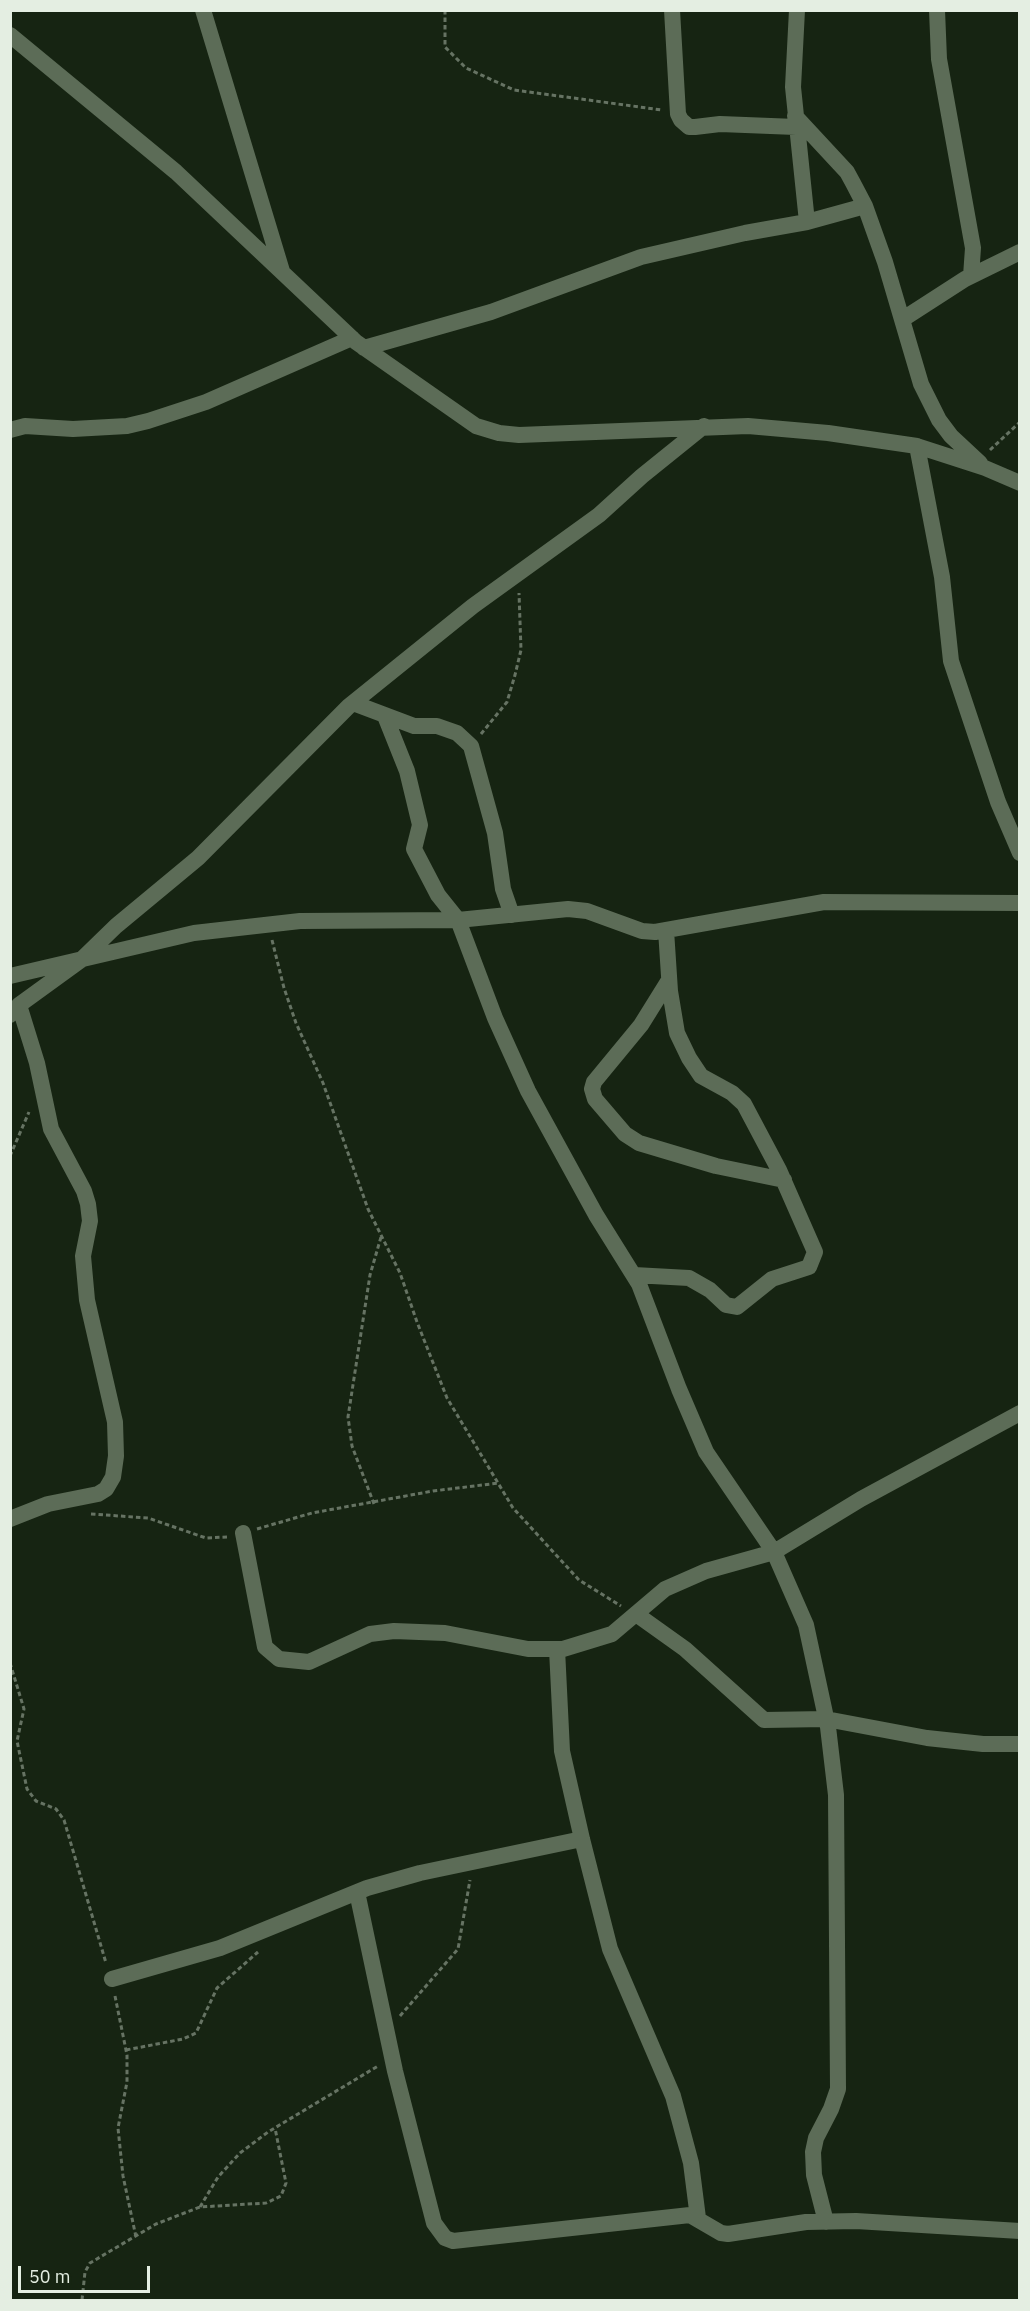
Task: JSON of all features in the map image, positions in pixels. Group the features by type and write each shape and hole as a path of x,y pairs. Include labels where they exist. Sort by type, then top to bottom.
{"street":[{"path":"203,10 283,272"},
{"path":"672,10 678,114 689,127 796,122 847,172 865,206 903,319 921,384 939,420 951,436 981,464"},
{"path":"797,10 793,87 807,222"},
{"path":"937,10 939,59 974,248 971,276"},
{"path":"10,35 176,172 358,343 447,408 476,426 499,433 568,433 704,426 759,427 917,446 981,464 1020,483"},
{"path":"10,430 25,426 73,429 127,426 148,421 206,402 358,343 492,312 641,257 745,233 807,222 865,206"},
{"path":"903,319 971,276 1020,252"},
{"path":"10,1519 48,1504 98,1494 106,1489 113,1477 116,1456 115,1422 87,1300 83,1256 90,1221 88,1204 84,1191 51,1129 40,1086 37,1063 15,1010 81,960 116,926 198,858 353,703 518,573 599,515 642,476 704,426"},
{"path":"917,446 942,577 951,662 995,791 1020,853"},
{"path":"353,703 414,726 437,726 457,733 471,746 495,833 503,889 512,915"},
{"path":"385,716 407,771 420,825 414,849 438,895 458,920 518,1072 596,1215 634,1275 706,1452 774,1552 806,1624 826,1719 836,1795 838,2089 831,2109 816,2138 813,2152 814,2175 826,2222"},
{"path":"10,976 194,933 268,924 458,920 578,910 642,932 666,930 824,902 1020,903"},
{"path":"634,1275 689,1278 732,1307 743,1304 760,1286 772,1279 809,1267 814,1257 813,1246 784,1180 744,1104 732,1093 701,1076 688,1058 677,1033 669,980 666,930"},
{"path":"669,980 641,1025 615,1060 594,1082 592,1089 595,1100 625,1134 639,1143 716,1166 784,1180"},
{"path":"243,1533 265,1647 279,1659 298,1663 309,1662 370,1634 394,1632 445,1633 528,1649 557,1649 612,1634 665,1589 706,1571 774,1552 861,1499 1020,1413"},
{"path":"636,1614 685,1649 764,1720 826,1719 927,1738 983,1744 1020,1744"},
{"path":"557,1649 562,1751 582,1839 610,1949 672,2096 691,2163 698,2218"},
{"path":"112,1979 220,1948 357,1892 420,1872 582,1839"},
{"path":"357,1892 392,2058 434,2223 445,2238 453,2241 690,2215 714,2230 728,2234 806,2222 856,2221 1020,2231"}],"path":[{"path":"445,10 443,41 450,53 466,68 514,90 653,108 678,114"},
{"path":"981,464 1020,423"},
{"path":"471,746 507,702 515,675 521,650 518,573"},
{"path":"268,924 284,988 296,1023 323,1083 368,1209 400,1273 420,1333 447,1398 513,1508 579,1580 636,1614"},
{"path":"10,1156 40,1086"},
{"path":"374,1504 352,1446 348,1417 370,1275 381,1235"},
{"path":"84,1513 148,1518 206,1538 219,1539 312,1513 374,1504 433,1491 499,1483"},
{"path":"10,1663 24,1709 17,1741 27,1790 36,1802 56,1809 64,1820 112,1979 126,2050 127,2082 118,2128 123,2176 136,2237"},
{"path":"387,2031 458,1949 474,1861"},
{"path":"126,2050 175,2041 196,2033 217,1988 265,1946"},
{"path":"200,2207 218,2177 240,2153 275,2128 392,2058"},
{"path":"82,2301 85,2272 90,2263 171,2216 200,2207 266,2203 281,2196 286,2183 275,2128"}]}
